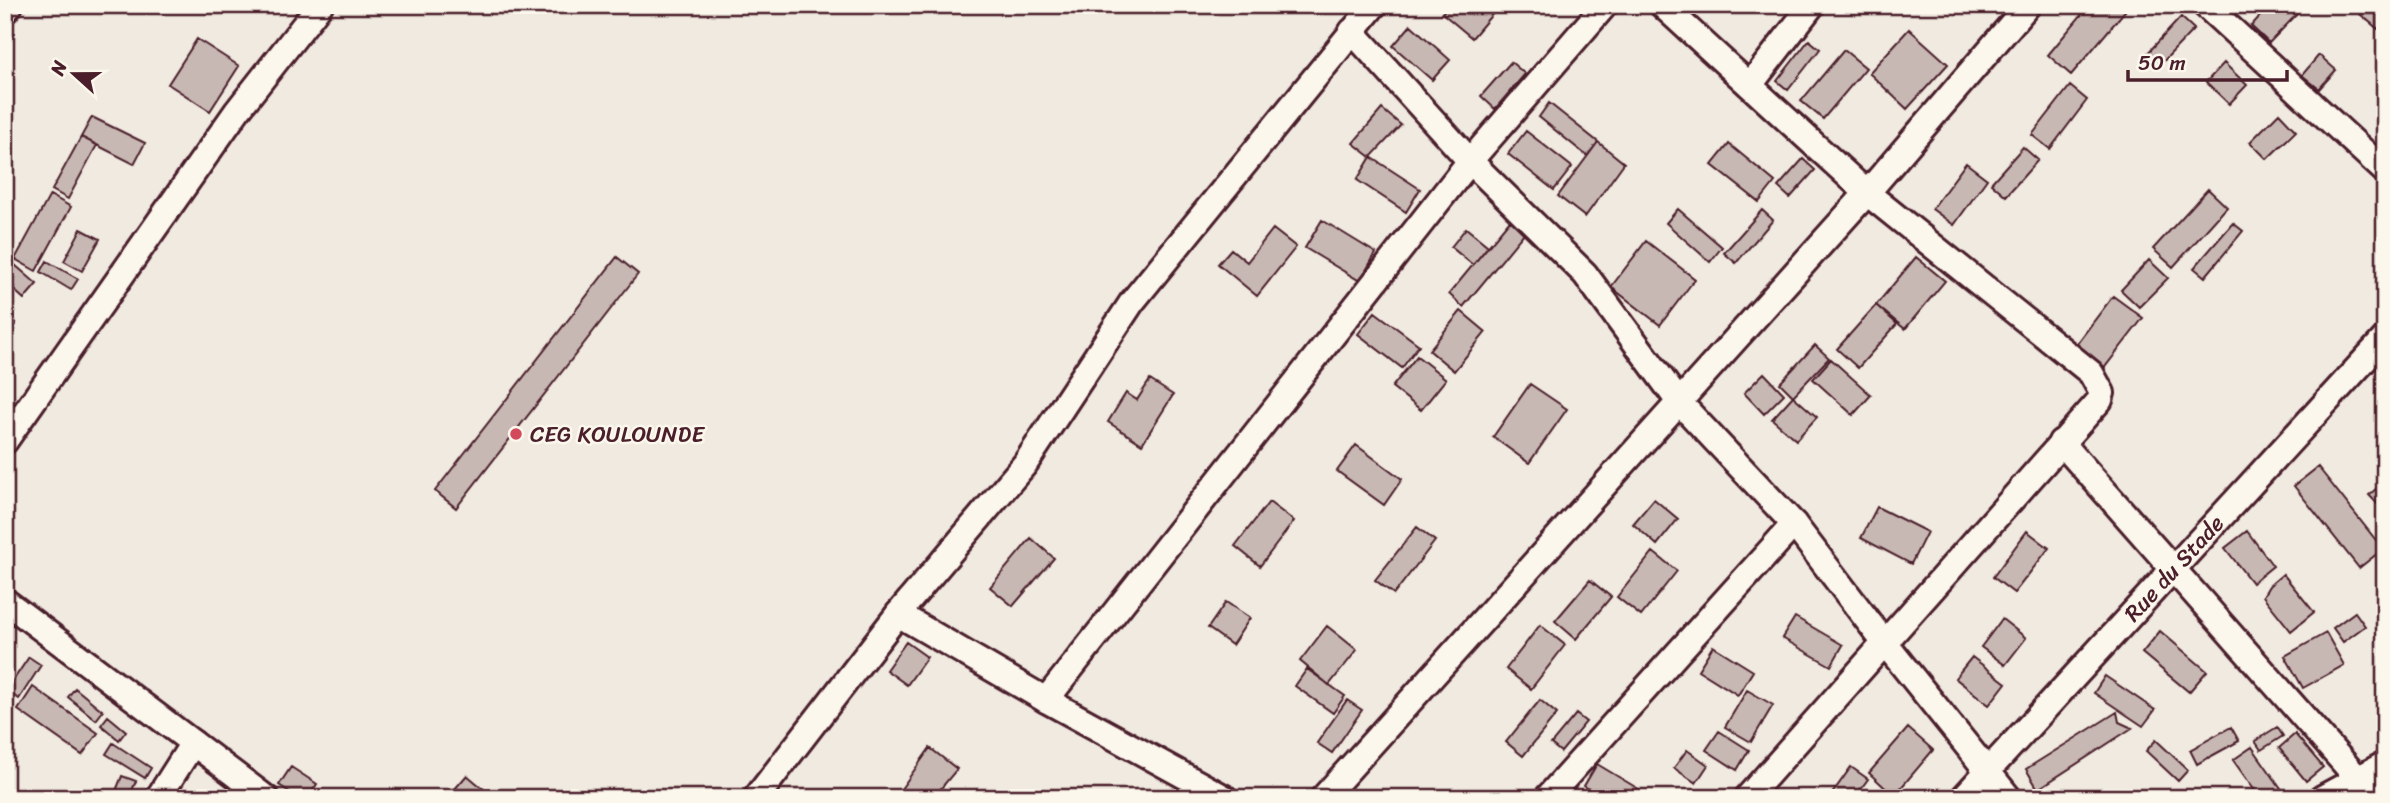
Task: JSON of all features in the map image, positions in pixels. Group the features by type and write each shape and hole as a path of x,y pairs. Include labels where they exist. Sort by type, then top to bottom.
{"street":[{"path":"5,11 10,5"},
{"path":"5,441 237,111 320,5"},
{"path":"756,798 898,614 1025,464 1132,302 1374,5"},
{"path":"1046,700 1469,161 1605,5"},
{"path":"1662,5 1867,193 2091,373 2102,393 2100,400 1746,798"},
{"path":"1750,85 1812,5"},
{"path":"1322,798 1867,193 2028,5"},
{"path":"2205,5 2385,171"},
{"path":"1352,31 1469,161 1585,274 1679,402 1794,524 2009,798"},
{"name":"Rue du Stade","path":"1963,798 2385,338"},
{"path":"2061,442 2367,788"},
{"path":"1547,798 1794,524"},
{"path":"5,601 266,798"},
{"path":"898,614 1046,700 1225,798"},
{"path":"158,798 193,743"},
{"path":"2322,798 2367,788 2385,764"}],"building":[{"path":"1449,5 1500,5 1472,38 1442,13"},
{"path":"1683,5 1705,5 1695,16"},
{"path":"2082,5 2130,5 2071,75 2048,55 2083,13 2078,9"},
{"path":"2270,5 2296,5 2301,10 2269,43 2251,26"},
{"path":"2367,5 2385,5 2385,21 2378,29 2360,14"},
{"path":"2181,17 2194,29 2157,68 2145,56"},
{"path":"1411,25 1450,60 1432,80 1393,46"},
{"path":"1909,29 1948,64 1907,109 1869,73"},
{"path":"197,39 239,66 210,111 168,84"},
{"path":"1809,40 1820,49 1788,90 1777,81"},
{"path":"1844,50 1866,68 1823,119 1801,101"},
{"path":"2319,55 2336,70 2319,89 2302,75"},
{"path":"1511,62 1525,74 1495,109 1481,96"},
{"path":"2224,63 2247,85 2229,104 2206,82"},
{"path":"2070,86 2087,100 2050,149 2032,135"},
{"path":"1549,103 1598,142 1587,156 1539,117"},
{"path":"1382,109 1401,125 1371,157 1353,143"},
{"path":"2279,113 2296,131 2267,159 2250,142"},
{"path":"92,117 145,143 134,164 81,137"},
{"path":"1526,131 1572,167 1554,190 1508,154"},
{"path":"81,137 97,145 68,199 52,190"},
{"path":"1598,142 1624,163 1585,217 1558,196"},
{"path":"1729,144 1775,182 1759,202 1712,165"},
{"path":"2023,147 2038,160 2006,196 1991,183"},
{"path":"1371,157 1420,189 1406,212 1357,180"},
{"path":"1803,159 1815,170 1790,198 1778,187"},
{"path":"1966,163 1987,179 1954,225 1932,209"},
{"path":"2208,189 2227,207 2173,267 2153,249"},
{"path":"50,195 71,207 36,271 15,259"},
{"path":"1678,209 1722,247 1710,262 1666,223"},
{"path":"1762,210 1773,220 1736,263 1724,253"},
{"path":"1322,220 1376,253 1360,281 1305,248"},
{"path":"1510,220 1525,232 1463,307 1449,294"},
{"path":"2233,223 2243,231 2205,277 2194,268"},
{"path":"1466,228 1488,246 1473,265 1451,247"},
{"path":"81,229 100,239 82,271 64,261"},
{"path":"1273,229 1296,247 1257,296 1218,264 1231,249 1247,262"},
{"path":"1646,241 1695,279 1660,325 1611,287"},
{"path":"617,257 638,274 456,508 435,491"},
{"path":"1916,257 1945,281 1905,329 1876,305"},
{"path":"2149,260 2168,278 2139,307 2121,290"},
{"path":"47,261 78,279 71,290 41,272"},
{"path":"15,265 37,284 24,299 5,282 5,275"},
{"path":"2113,296 2143,318 2105,367 2076,345"},
{"path":"1876,305 1897,324 1858,368 1837,349"},
{"path":"1461,311 1486,332 1454,371 1429,350"},
{"path":"1375,312 1419,345 1402,368 1358,334"},
{"path":"5,315 16,323 5,337"},
{"path":"1815,345 1829,358 1793,396 1780,383"},
{"path":"1417,356 1446,379 1421,410 1392,387"},
{"path":"1831,359 1871,395 1853,415 1813,379"},
{"path":"1764,373 1784,394 1764,414 1744,393"},
{"path":"1150,380 1173,395 1142,444 1108,422 1126,393 1137,400"},
{"path":"1530,384 1567,409 1529,463 1493,437"},
{"path":"1793,396 1817,417 1796,440 1772,419"},
{"path":"1356,445 1402,479 1384,505 1337,471"},
{"path":"2318,467 2383,549 2359,568 2294,486"},
{"path":"2385,481 2385,512 2369,495"},
{"path":"1654,499 1678,519 1657,545 1633,524"},
{"path":"1269,502 1294,521 1260,566 1235,546"},
{"path":"1877,507 1927,532 1911,564 1861,538"},
{"path":"1417,527 1435,541 1394,594 1375,580"},
{"path":"2027,531 2049,548 2014,593 1993,577"},
{"path":"2247,531 2273,566 2252,583 2225,548"},
{"path":"1031,538 1054,558 1013,606 990,587"},
{"path":"1653,552 1677,571 1641,616 1617,597"},
{"path":"2283,574 2314,612 2291,631 2263,596 2269,586"},
{"path":"1590,580 1611,597 1576,639 1555,621"},
{"path":"1226,602 1250,618 1232,645 1208,628"},
{"path":"2355,612 2365,626 2343,642 2333,628"},
{"path":"1795,617 1843,645 1831,666 1782,638"},
{"path":"2002,619 2026,638 2005,665 1981,647"},
{"path":"1540,625 1565,645 1531,689 1506,669"},
{"path":"1327,626 1357,650 1329,685 1300,661"},
{"path":"2160,631 2207,671 2189,692 2142,653"},
{"path":"2326,633 2344,665 2303,688 2285,656"},
{"path":"906,642 927,657 907,685 886,670"},
{"path":"1713,646 1753,671 1738,695 1698,670"},
{"path":"29,657 41,665 19,699 6,691"},
{"path":"1972,657 2006,683 1989,705 1955,678"},
{"path":"1307,669 1345,696 1333,713 1295,686"},
{"path":"2105,676 2155,710 2143,726 2094,693"},
{"path":"33,687 98,733 82,755 18,710"},
{"path":"75,688 103,711 96,720 68,697"},
{"path":"1747,690 1773,705 1751,742 1725,727"},
{"path":"5,700 12,703 5,716"},
{"path":"1347,700 1362,710 1332,753 1317,743"},
{"path":"1540,700 1557,714 1523,756 1506,742"},
{"path":"2117,712 2119,722 2132,728 2038,789 2026,769"},
{"path":"1576,714 1586,722 1561,752 1551,744"},
{"path":"108,716 126,731 119,740 101,725"},
{"path":"2231,727 2239,741 2197,764 2190,750"},
{"path":"2277,727 2283,736 2261,750 2255,741"},
{"path":"1908,728 1933,750 1894,796 1869,773"},
{"path":"1719,731 1749,750 1737,770 1706,750"},
{"path":"2295,734 2323,767 2306,781 2279,748"},
{"path":"2156,740 2188,770 2178,781 2146,751"},
{"path":"113,743 151,768 145,778 106,754"},
{"path":"2252,747 2283,791 2274,798 2260,798 2233,760"},
{"path":"930,748 957,769 933,798 911,798 901,789"},
{"path":"1687,750 1708,765 1696,783 1674,768"},
{"path":"1597,764 1652,798 1604,798 1584,786"},
{"path":"291,767 317,784 308,798 299,798 279,785"},
{"path":"1851,767 1868,779 1854,798 1829,798"},
{"path":"467,775 492,796 447,798"},
{"path":"122,776 136,781 129,798 113,798"}],"place":[{"name":"CEG KOULOUNDE","path":"516,434"}]}
